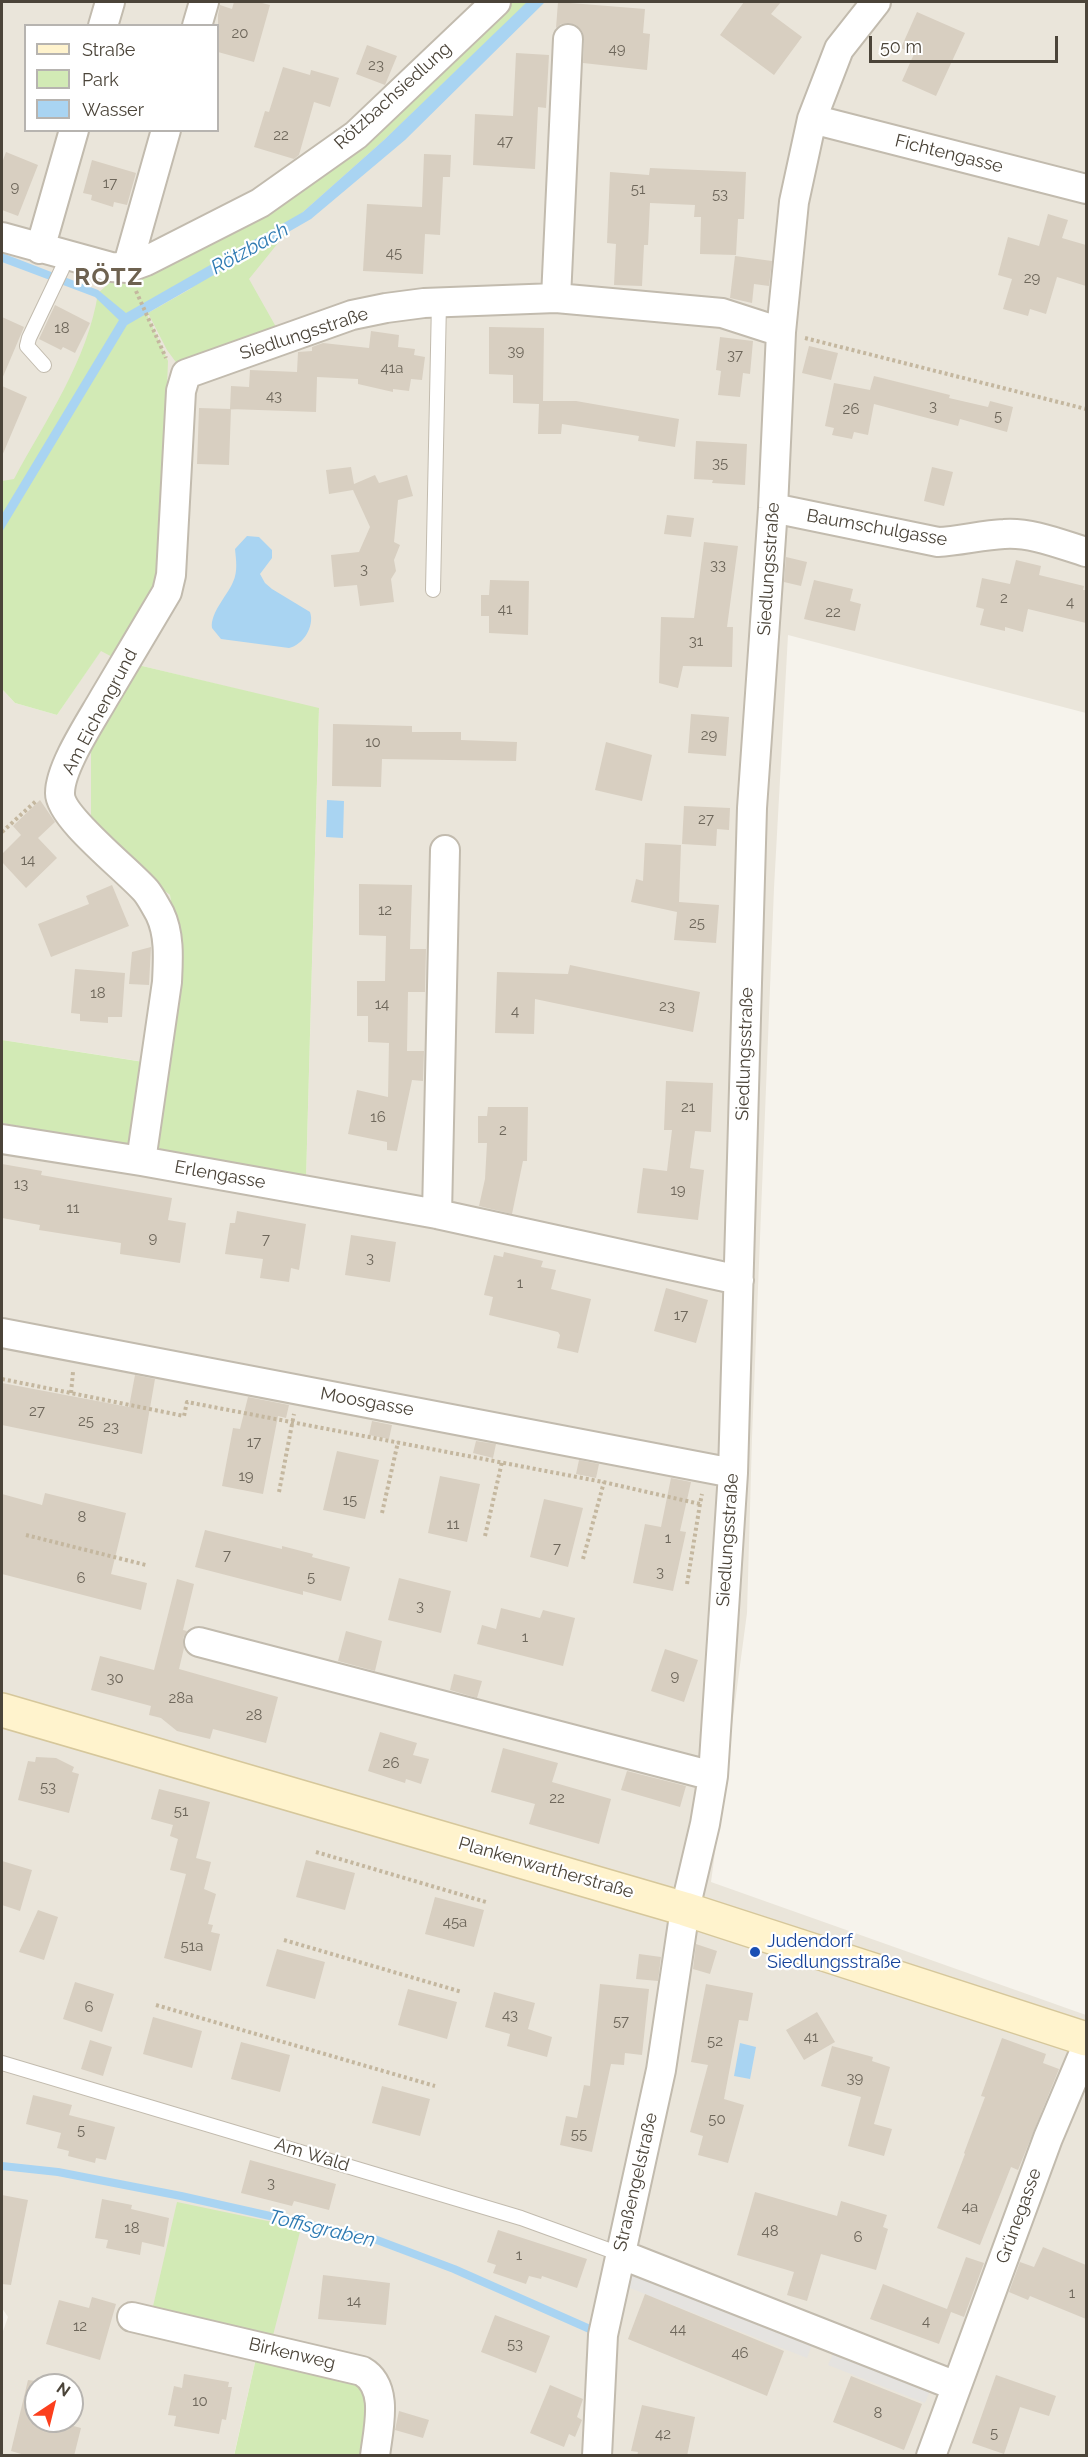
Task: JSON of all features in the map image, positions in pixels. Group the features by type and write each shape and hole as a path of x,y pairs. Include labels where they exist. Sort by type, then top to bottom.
{"main road":[{"name":"Plankenwartherstraße","path":"2,1710 685,1909 1086,2039"}],"street":[{"path":"104,24 110,2"},
{"path":"198,24 204,2"},
{"name":"Rötzbachsiedlung","path":"131,279 260,203 356,135 496,2"},
{"name":"Siedlungsstraße","path":"685,1909 705,1824 713,1776 720,1470 739,1280 752,808 773,508 781,332 795,202 812,118 839,49 876,2"},
{"path":"556,298 568,39"},
{"name":"Fichtengasse","path":"812,118 1086,189"},
{"path":"56,258 74,132"},
{"path":"2,237 56,258 111,267 131,279 166,132"},
{"name":"Siedlungsstraße","path":"186,375 352,315 386,308 439,302 556,298 722,314 781,332"},
{"name":"Am Eichengrund","path":"141,1161 167,982 166,930 161,916 146,891 82,828 63,806 59,795 83,735 166,592 171,575 181,391 186,375"},
{"name":"Baumschulgasse","path":"773,508 938,542 1004,534 1029,536 1086,552"},
{"path":"437,1214 440,1192 445,850"},
{"name":"Erlengasse","path":"2,1139 141,1161 437,1214 739,1280"},
{"name":"Moosgasse","path":"2,1333 720,1470"},
{"path":"199,1642 713,1776"},
{"name":"Straßengelstraße","path":"597,2456 603,2335 661,2070 685,1909"},
{"name":"Grünegasse","path":"930,2456 1048,2138 1086,2048"},
{"path":"620,2254 956,2386"},
{"name":"Birkenweg","path":"132,2317 356,2369 369,2375 376,2386 380,2404 375,2456"}],"lane":[{"path":"44,366 27,346 28,338 52,288 56,258"},
{"path":"433,590 439,302"},
{"name":"Am Wald","path":"2,2062 521,2218 620,2254"}],"path":[{"path":"131,279 155,331"},
{"path":"781,332 1086,409"},
{"path":"2,832 39,797 52,795 61,786"},
{"path":"2,1379 184,1416 187,1402 603,1482 700,1504"},
{"path":"279,1492 299,1390"},
{"path":"382,1513 406,1409"},
{"path":"486,1536 510,1429"},
{"path":"583,1559 612,1449"},
{"path":"687,1584 700,1504 720,1470"},
{"path":"26,1534 146,1565"},
{"path":"316,1852 486,1902"},
{"path":"284,1940 462,1992"},
{"path":"156,2005 435,2086"}],"shaded area":[{"path":"2,2 1086,2 1086,713 788,635 774,888 747,1613 711,1882 1086,2015 1086,2455 369,2455 257,2354 234,2455 2,2455 2,2334 8,2317 2,2308 2,1123 306,1180 319,709 138,665 91,837 170,895 178,954 164,1065 2,1040 2,689 15,703 57,715 101,650 129,642 2,611"},
{"path":"633,2266 815,2336 807,2358 625,2286"},
{"path":"837,2345 933,2383 925,2403 828,2365"}],"green space":[{"path":"496,2 528,2 384,140 303,212 249,279 280,334 178,365 167,350 148,313 192,288 142,304 168,361 160,573 129,642 118,660 101,651 57,715 15,703 2,689 2,481 14,479 64,389 85,342 98,293 127,268 260,203"},
{"path":"138,665 319,708 306,1180 2,1123 2,1040 163,1065 178,954 170,895 91,837 91,749"},
{"path":"177,2202 301,2228 271,2343 151,2315"},
{"path":"257,2354 367,2387 369,2455 234,2456"}],"water":[{"name":"Rötzbach","path":"527,2 545,2 405,140 311,219 127,325 2,532 2,514 119,320 95,297 2,262 2,253 98,290 126,313 303,212 384,140"},
{"path":"247,536 259,537 272,550 272,558 260,574 265,583 310,612 311,623 307,634 294,646 289,648 221,639 212,628 216,611 235,578 235,549"},
{"path":"327,800 344,801 343,838 326,837"},
{"path":"740,2043 756,2047 750,2079 734,2076"}],"building":[{"path":"234,2 258,2 270,5 254,62 219,52 220,5 232,9"},
{"path":"558,2 645,9 643,33 650,34 647,70 583,63 582,31 576,25 569,23 561,24 556,28"},
{"path":"744,2 781,2 771,14 802,37 774,75 720,35"},
{"path":"917,12 965,33 936,96 902,81 914,54 901,48"},
{"path":"367,45 397,56 385,85 356,74"},
{"path":"516,53 549,55 546,108 538,107 535,169 473,165 475,114 513,116"},
{"path":"283,67 310,75 311,70 339,78 330,107 314,102 299,155 294,159 254,147 265,111 269,112"},
{"path":"6,152 38,165 18,216 2,210 2,163"},
{"path":"424,154 451,155 450,177 443,177 440,235 425,234 423,274 363,271 367,204 422,207"},
{"path":"92,160 136,173 127,205 114,202 113,207 91,200 92,195 83,193"},
{"path":"650,168 746,172 744,219 738,219 736,255 700,254 701,217 694,217 695,205 650,203 648,245 644,245 642,286 614,285 616,244 607,243 610,172 649,175"},
{"path":"1048,214 1068,220 1062,238 1086,245 1086,286 1057,277 1046,314 1030,309 1028,316 1003,309 1012,279 998,275 1008,237 1039,246"},
{"path":"735,256 772,261 769,286 754,284 752,303 730,298"},
{"path":"55,305 90,323 75,353 63,347 61,350 39,339"},
{"path":"2,317 24,327 2,379"},
{"path":"489,327 544,328 543,401 576,401 679,419 675,447 638,441 639,436 562,424 561,434 538,434 539,404 513,403 513,375 489,374"},
{"path":"371,331 399,335 398,347 415,349 414,355 425,357 422,380 411,379 409,391 393,389 393,392 358,384 358,379 317,377 316,412 230,409 231,386 249,387 250,370 297,372 298,352 312,351 312,347 323,343 369,348"},
{"path":"720,337 753,341 750,374 743,373 740,397 718,395 721,371 716,370"},
{"path":"809,346 838,353 831,380 802,373"},
{"path":"874,376 988,407 990,401 1013,407 1007,432 960,419 958,426 874,404 868,435 854,432 852,439 832,435 834,428 825,426 834,383 870,390"},
{"path":"2,386 27,397 2,456"},
{"path":"199,408 231,409 229,465 197,464"},
{"path":"696,441 747,444 745,485 712,483 713,480 694,479"},
{"path":"351,467 354,484 375,475 379,483 407,475 413,496 398,500 394,542 400,545 394,560 396,571 391,579 394,602 360,606 357,585 334,587 331,555 359,552 370,527 353,490 329,494 326,470"},
{"path":"932,467 953,472 944,506 924,501"},
{"path":"667,515 694,518 691,537 664,534"},
{"path":"704,542 738,546 727,627 733,627 732,667 683,666 678,688 659,683 661,617 694,618"},
{"path":"786,557 807,562 801,586 784,582"},
{"path":"1016,560 1041,566 1039,575 1084,586 1086,623 1028,609 1023,632 1005,627 1005,631 980,625 984,609 976,607 982,578 1010,584"},
{"path":"490,580 529,581 528,635 489,633 489,616 481,616 481,595 489,595"},
{"path":"814,580 853,589 850,601 861,604 855,631 804,619"},
{"path":"691,714 729,717 726,756 688,753"},
{"path":"333,724 412,726 412,732 461,732 461,740 517,742 516,761 382,759 381,787 332,786"},
{"path":"606,742 652,755 642,801 595,790"},
{"path":"40,800 55,822 38,838 57,858 26,888 2,862 2,854 21,835 13,826"},
{"path":"684,806 730,808 729,830 717,829 716,846 682,844"},
{"path":"645,843 681,845 679,902 719,905 716,943 674,940 677,912 631,902 636,879 643,881"},
{"path":"359,884 412,885 410,949 426,949 425,992 408,992 407,1051 424,1051 423,1081 412,1080 397,1151 387,1150 387,1142 348,1134 357,1090 388,1097 389,1043 368,1042 368,1016 357,1016 357,981 385,981 386,936 359,935"},
{"path":"112,885 129,926 51,957 38,924 89,904 86,896"},
{"path":"151,947 149,985 129,984 132,952"},
{"path":"570,965 700,992 693,1032 535,999 534,1034 495,1033 497,972 568,974"},
{"path":"75,969 125,973 122,1017 108,1017 108,1023 80,1021 80,1014 71,1013"},
{"path":"666,1081 713,1083 711,1132 695,1131 690,1168 704,1170 698,1220 637,1213 643,1168 667,1171 672,1130 664,1130"},
{"path":"488,1107 528,1107 527,1161 523,1161 512,1214 479,1206 485,1179 487,1143 478,1143 478,1116 487,1116"},
{"path":"2,1164 42,1171 41,1175 172,1198 168,1220 186,1223 180,1263 120,1254 121,1243 39,1230 40,1225 2,1218"},
{"path":"237,1211 306,1224 299,1270 291,1268 289,1282 260,1278 263,1259 225,1254 230,1223 235,1223"},
{"path":"351,1235 396,1242 390,1282 345,1275"},
{"path":"504,1252 543,1261 541,1267 556,1270 551,1289 591,1299 578,1353 557,1348 560,1335 558,1332 489,1315 493,1297 484,1295 494,1255 503,1257"},
{"path":"666,1288 708,1300 696,1343 654,1331"},
{"path":"135,1375 155,1379 142,1454 2,1425 2,1383 129,1407"},
{"path":"248,1397 289,1405 286,1418 278,1416 263,1494 222,1486 233,1428 240,1429"},
{"path":"372,1421 392,1425 389,1439 369,1435"},
{"path":"476,1441 496,1444 493,1458 473,1453"},
{"path":"337,1451 379,1460 365,1519 323,1510"},
{"path":"579,1460 599,1464 596,1478 576,1474"},
{"path":"440,1476 480,1484 467,1542 428,1533"},
{"path":"671,1478 691,1482 680,1531 686,1532 673,1591 633,1583 645,1524 661,1527"},
{"path":"45,1493 126,1513 111,1574 147,1583 141,1610 2,1574 2,1494 42,1505"},
{"path":"544,1499 583,1508 568,1567 530,1557"},
{"path":"205,1530 282,1549 282,1546 350,1567 341,1601 303,1591 303,1595 195,1567"},
{"path":"399,1578 451,1591 441,1633 388,1620"},
{"path":"177,1579 194,1584 183,1630 187,1631 183,1638 184,1648 179,1669 278,1697 266,1743 213,1729 210,1739 177,1731 161,1718 149,1715 151,1706 91,1690 100,1656 154,1670"},
{"path":"501,1608 540,1618 543,1610 575,1618 563,1666 477,1644 482,1625 496,1629"},
{"path":"346,1631 382,1641 375,1671 338,1661"},
{"path":"665,1649 698,1660 684,1702 651,1691"},
{"path":"454,1674 482,1681 477,1698 450,1690"},
{"path":"380,1732 417,1743 413,1755 429,1759 421,1784 406,1779 405,1783 368,1771"},
{"path":"503,1748 558,1763 552,1782 611,1799 599,1844 529,1824 535,1804 491,1792"},
{"path":"36,1757 56,1758 74,1767 72,1772 79,1774 69,1813 18,1800 28,1761 35,1762"},
{"path":"627,1771 686,1786 680,1807 621,1790"},
{"path":"159,1789 210,1802 196,1858 211,1862 204,1889 216,1894 208,1924 213,1925 211,1932 220,1934 211,1971 164,1958 186,1874 170,1870 178,1839 170,1836 173,1825 151,1819"},
{"path":"306,1860 355,1873 345,1910 296,1897"},
{"path":"2,1861 32,1870 20,1911 2,1905"},
{"path":"435,1897 484,1910 474,1947 425,1934"},
{"path":"38,1910 58,1917 44,1960 19,1952"},
{"path":"696,1944 717,1951 710,1974 693,1969"},
{"path":"277,1949 325,1962 315,1999 266,1986"},
{"path":"639,1954 661,1957 658,1981 636,1979"},
{"path":"75,1982 114,1994 102,2032 63,2019"},
{"path":"600,1984 649,1989 642,2055 625,2053 624,2065 611,2064 592,2152 560,2145 566,2116 577,2118 584,2085 590,2086"},
{"path":"706,1984 753,1993 748,2021 739,2020 724,2099 744,2105 728,2163 698,2155 703,2136 690,2132 708,2065 691,2062"},
{"path":"408,1989 457,2002 447,2039 398,2025"},
{"path":"494,1992 535,2003 528,2029 552,2037 547,2057 507,2046 510,2034 485,2027"},
{"path":"817,2012 835,2042 804,2060 786,2030"},
{"path":"153,2017 202,2031 192,2068 143,2054"},
{"path":"1002,2038 1046,2054 1043,2063 1059,2069 1018,2170 1011,2167 980,2245 937,2228 985,2097 981,2096"},
{"path":"90,2040 112,2047 103,2076 81,2069"},
{"path":"241,2042 290,2055 280,2092 231,2079"},
{"path":"832,2046 873,2057 872,2061 890,2067 874,2124 892,2129 884,2156 848,2146 861,2097 821,2086"},
{"path":"382,2086 430,2099 420,2136 372,2123"},
{"path":"33,2095 72,2105 69,2115 115,2127 106,2160 96,2158 95,2163 68,2156 69,2151 57,2148 61,2133 26,2124"},
{"path":"250,2160 336,2184 329,2210 294,2201 292,2206 241,2193"},
{"path":"755,2192 837,2216 841,2201 887,2215 883,2227 888,2229 876,2270 821,2254 807,2301 787,2295 794,2272 737,2255"},
{"path":"2,2195 28,2200 11,2285 2,2284"},
{"path":"102,2199 132,2205 131,2209 169,2218 164,2247 142,2242 140,2255 106,2248 108,2240 95,2238"},
{"path":"498,2230 587,2259 577,2288 542,2276 541,2279 529,2276 526,2284 493,2273 496,2265 487,2262"},
{"path":"1043,2247 1086,2265 1086,2319 1030,2296 1028,2300 1009,2292 1020,2262 1034,2267"},
{"path":"966,2257 984,2263 964,2317 951,2312 939,2344 870,2319 883,2284 947,2309"},
{"path":"323,2275 390,2283 386,2325 318,2319"},
{"path":"645,2294 784,2351 767,2396 628,2339"},
{"path":"92,2297 116,2304 100,2360 46,2344 59,2300 89,2308"},
{"path":"495,2315 550,2336 536,2373 481,2352"},
{"path":"184,2374 229,2382 228,2387 232,2387 226,2420 222,2419 219,2434 174,2426 176,2416 168,2415 174,2386 182,2388"},
{"path":"996,2375 1056,2396 1049,2416 1020,2407 1004,2454 972,2443"},
{"path":"851,2376 922,2404 904,2450 833,2422"},
{"path":"550,2385 583,2399 577,2417 582,2420 575,2437 569,2434 564,2447 530,2433"},
{"path":"24,2397 24,2433 80,2433 74,2456 28,2456 11,2451"},
{"path":"642,2405 695,2417 687,2456 637,2456 638,2452 631,2451"},
{"path":"399,2411 429,2420 423,2438 395,2430"}],"waterway":[{"name":"Toffisgraben","path":"2,2166 58,2172 181,2196 377,2240 454,2269 592,2330 592,2336"}],"place":[{"name":"Judendorf Siedlungsstraße","path":"755,1952"}],"district":[{"name":"RÖTZ","path":"109,278"}]}
